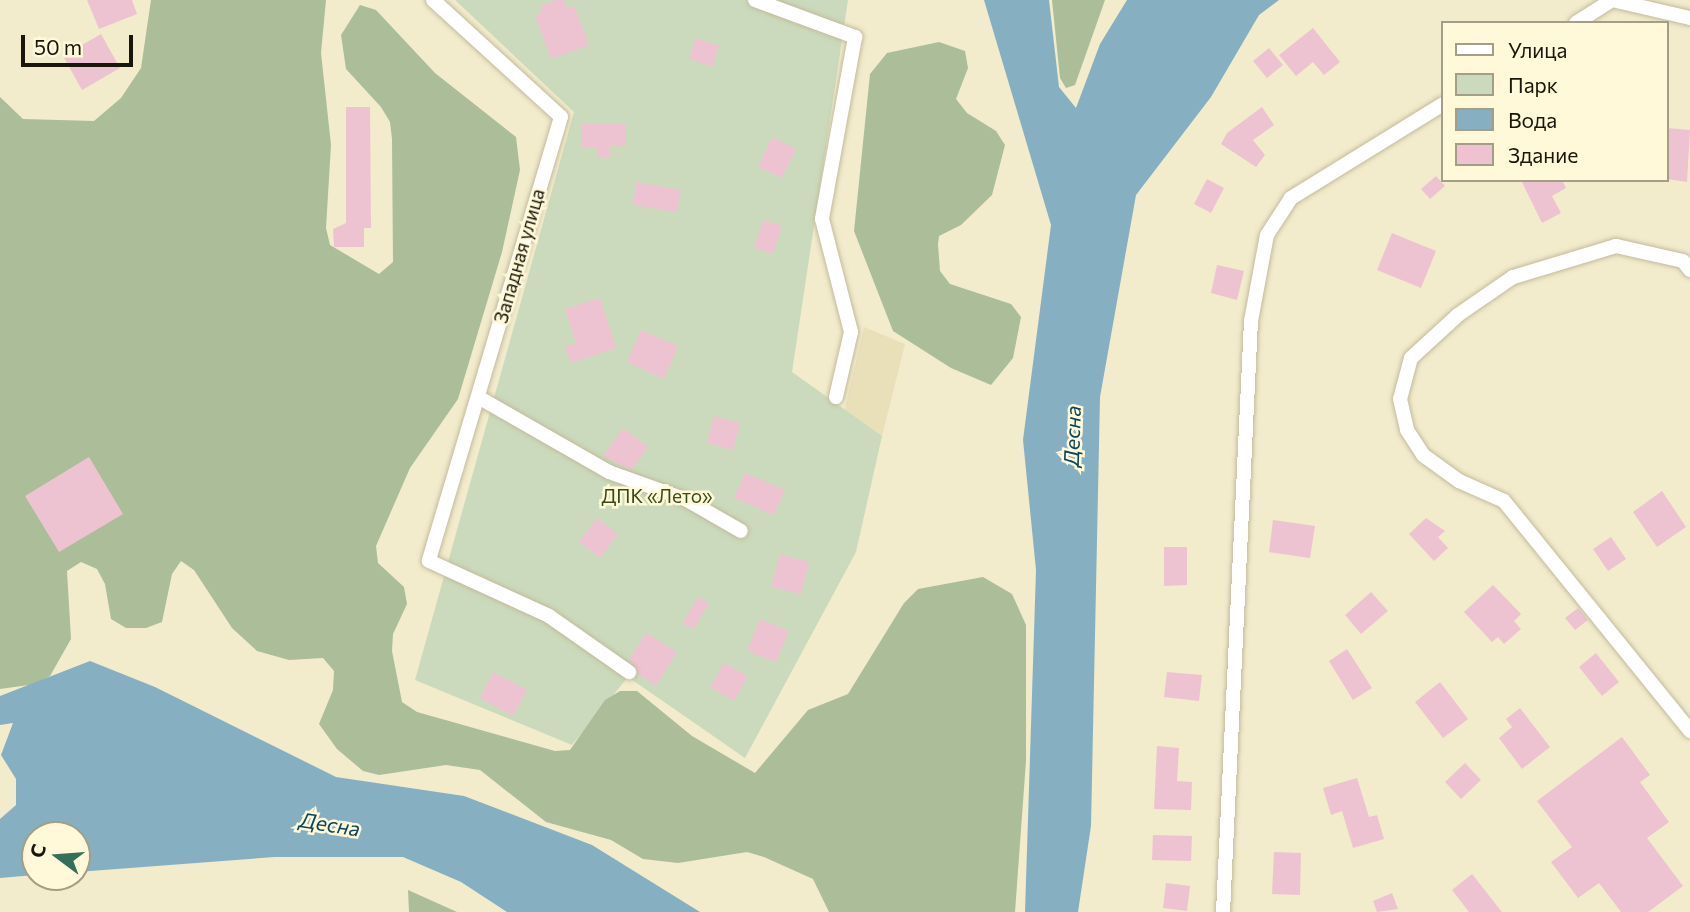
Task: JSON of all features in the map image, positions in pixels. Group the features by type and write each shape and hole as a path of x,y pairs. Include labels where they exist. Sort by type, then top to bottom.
{"street":[{"name":"Западная улица","path":"433,0 561,117 429,561 550,616 629,672"},
{"path":"755,0 855,37 822,219 851,332 836,397"},
{"path":"1579,21 1612,1 1690,19"},
{"path":"1223,912 1251,321 1266,235 1291,198 1442,105"},
{"path":"1690,270 1683,261 1616,246 1513,277 1458,315 1411,358 1399,399 1407,430 1423,455 1459,481 1504,501 1690,731"},
{"path":"478,397 610,472 687,500 741,531"}],"shaded area":[{"path":"864,327 905,344 882,436 844,413"}],"green space":[{"path":"151,0 326,0 321,53 331,145 326,228 330,245 379,274 393,262 392,139 390,122 381,107 346,69 341,35 360,5 376,10 435,73 516,137 520,170 502,252 458,399 410,468 376,546 378,563 404,587 407,604 393,634 392,651 402,702 417,712 555,751 570,750 605,700 620,691 637,691 692,736 755,773 808,710 848,694 904,603 918,589 983,577 1012,594 1026,625 1026,761 1015,912 829,912 813,879 764,857 747,852 678,863 643,859 611,840 546,822 480,770 446,765 379,775 363,771 337,749 319,724 333,690 334,671 323,658 289,660 257,651 232,628 194,570 181,561 172,574 162,622 146,628 126,628 111,619 105,584 97,569 81,562 67,571 71,639 50,676 36,684 0,689 0,97 23,119 94,121 121,98 141,68"},
{"name":"ДПК «Лето»","path":"455,0 848,0 792,372 882,436 856,552 745,758 628,677 572,745 415,680 574,112"},
{"path":"1052,0 1105,0 1075,85 1066,88 1060,78"},
{"path":"939,42 965,51 968,68 956,99 967,113 996,131 1005,145 992,195 961,225 939,236 938,244 940,271 950,284 1011,304 1021,317 1013,358 991,385 951,368 893,331 854,231 870,74 887,53"},
{"path":"408,890 457,912 409,912"}],"water":[{"name":"Десна","path":"984,0 1049,0 1059,87 1076,108 1100,44 1127,0 1279,0 1259,15 1211,97 1136,195 1100,397 1091,826 1078,912 1025,912 1036,570 1023,440 1051,225"},
{"name":"Десна","path":"90,661 155,687 336,777 464,796 592,845 700,912 507,912 461,882 403,857 275,857 91,871 91,821 21,821 21,876 0,878 0,819 16,805 16,779 1,755 13,723 0,725 0,696"}],"building":[{"path":"87,0 132,0 137,14 99,29"},
{"path":"564,0 567,8 574,6 589,45 551,59 535,15 542,12 540,6"},
{"path":"1313,28 1340,62 1324,75 1313,62 1296,76 1279,55"},
{"path":"101,34 120,68 82,90 63,56"},
{"path":"696,38 719,46 712,67 689,58"},
{"path":"1269,48 1283,65 1267,78 1253,61"},
{"path":"346,107 370,107 371,228 364,228 364,247 334,247 333,229 346,223"},
{"path":"1262,107 1274,125 1253,140 1265,155 1256,167 1221,144 1227,133"},
{"path":"582,124 626,124 626,146 609,146 609,157 597,157 597,147 582,147"},
{"path":"1669,128 1690,130 1687,182 1669,179"},
{"path":"772,137 796,149 782,178 758,167"},
{"path":"1436,176 1445,186 1430,199 1421,189"},
{"path":"1207,179 1224,188 1211,213 1194,204"},
{"path":"636,182 681,190 677,212 633,205"},
{"path":"1522,182 1563,182 1566,188 1552,196 1561,213 1542,223"},
{"path":"763,220 782,226 773,254 754,248"},
{"path":"1392,233 1436,251 1421,288 1377,270"},
{"path":"1217,265 1244,271 1237,300 1211,293"},
{"path":"600,298 616,348 571,363 565,347 576,343 565,309"},
{"path":"641,330 678,346 664,379 627,362"},
{"path":"714,416 740,423 733,450 707,443"},
{"path":"623,428 648,447 631,470 603,456"},
{"path":"89,457 123,514 59,552 25,496"},
{"path":"745,473 785,490 774,515 734,498"},
{"path":"1662,491 1686,527 1657,547 1633,512"},
{"path":"597,518 618,534 600,558 579,542"},
{"path":"1426,518 1445,531 1438,537 1448,548 1434,561 1409,534"},
{"path":"1273,520 1315,526 1310,558 1269,552"},
{"path":"1611,537 1626,559 1608,571 1593,549"},
{"path":"1164,547 1187,547 1187,585 1164,586"},
{"path":"780,554 809,562 801,594 771,587"},
{"path":"1493,585 1521,614 1514,621 1521,629 1504,644 1498,637 1492,642 1464,612"},
{"path":"1371,592 1388,611 1361,634 1345,615"},
{"path":"698,597 709,603 694,629 682,624"},
{"path":"1578,608 1588,620 1575,630 1565,618"},
{"path":"760,619 789,631 776,662 747,651"},
{"path":"646,633 677,652 656,686 638,674 629,660"},
{"path":"1347,649 1372,688 1353,700 1329,661"},
{"path":"1596,653 1619,682 1602,696 1579,667"},
{"path":"724,663 748,676 734,701 710,687"},
{"path":"493,672 527,690 513,716 480,698"},
{"path":"1167,672 1202,675 1199,701 1164,697"},
{"path":"1440,682 1468,719 1443,738 1415,702"},
{"path":"1520,708 1550,747 1522,769 1499,738 1512,727 1506,719"},
{"path":"1622,737 1650,775 1640,782 1669,822 1647,838 1683,886 1648,912 1621,912 1599,883 1578,898 1551,862 1572,847 1537,801"},
{"path":"1157,746 1179,748 1177,781 1192,782 1191,810 1154,809"},
{"path":"1465,763 1481,780 1461,799 1445,782"},
{"path":"1357,778 1369,817 1377,815 1384,839 1353,848 1342,811 1331,815 1323,788"},
{"path":"1153,835 1192,836 1191,861 1152,860"},
{"path":"1274,852 1301,853 1300,895 1272,894"},
{"path":"1472,874 1502,912 1469,912 1452,890"},
{"path":"1166,883 1190,886 1187,911 1163,908"},
{"path":"1392,893 1398,909 1377,912 1373,901"}]}
